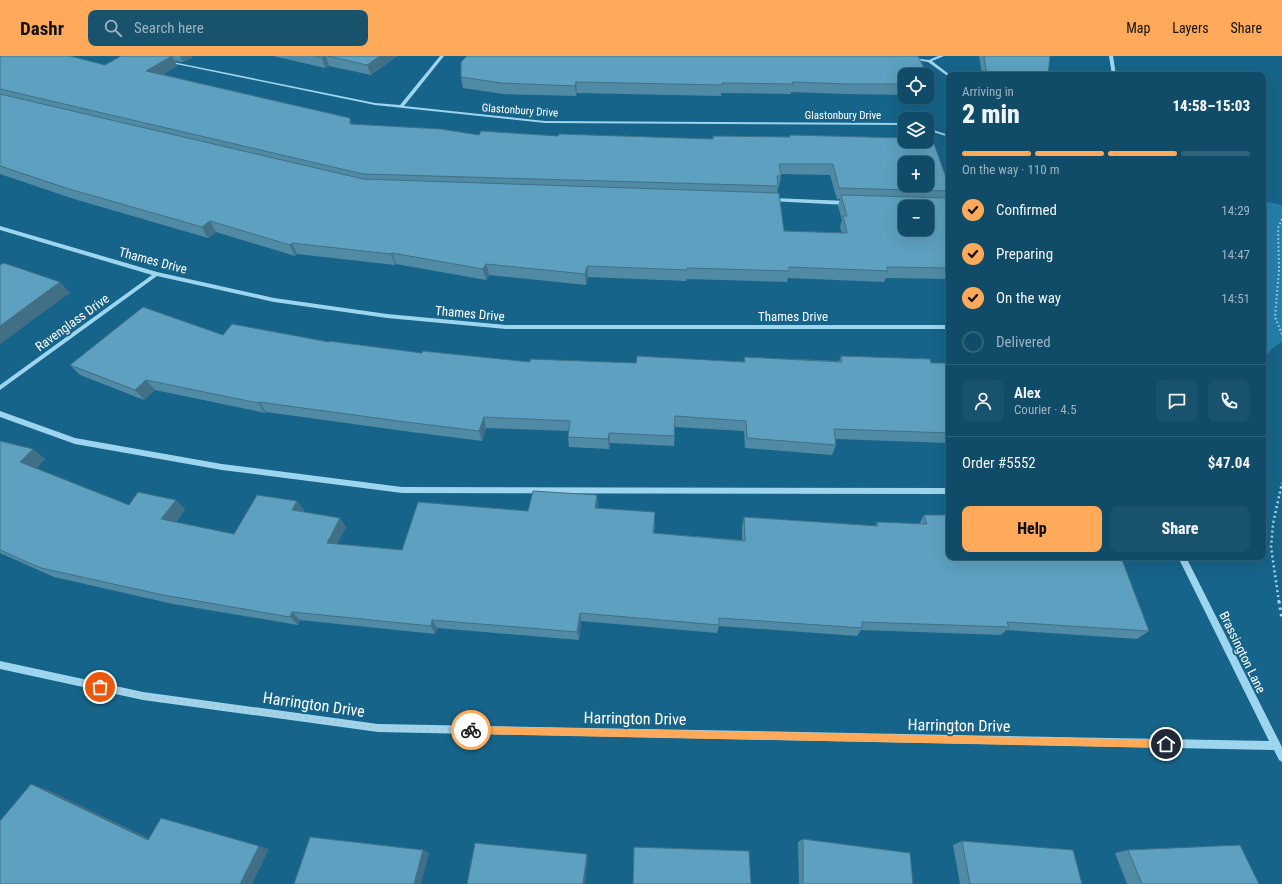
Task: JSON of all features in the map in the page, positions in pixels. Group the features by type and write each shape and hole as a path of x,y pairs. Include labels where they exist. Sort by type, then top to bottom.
{"street":[{"path":"401,107 442,56"},
{"path":"929,61 942,56"},
{"path":"1111,56 1114,72"},
{"path":"908,58 929,61 946,74"},
{"name":"Glastonbury Drive","path":"161,61 375,104 545,122 898,124"},
{"path":"934,131 946,135"},
{"path":"766,200 853,203"},
{"name":"Thames Drive","path":"0,228 156,274 274,300 387,316 506,327 946,327"},
{"name":"Ravenglass Drive","path":"0,388 156,274"},
{"path":"0,414 75,441 222,467 402,490 946,491"},
{"name":"Brassington Lane","path":"1183,560 1282,757"},
{"name":"Harrington Drive","path":"0,666 143,696 378,728 1276,746"}],"path":[{"path":"1282,219 1278,228 1279,270 1275,317 1282,334"},
{"path":"1282,483 1272,524 1271,547 1282,620"}],"shaded area":[{"path":"1266,202 1282,205 1282,342 1266,355"}],"building":[{"path":"0,56 70,56 105,65 121,56 172,56 146,71 350,118 350,124 441,129 479,135 481,131 558,136 559,134 713,139 713,136 790,137 790,135 898,138 898,148 934,148 934,144 946,178 946,191 934,191 934,156 898,156 898,190 839,188 833,164 779,164 781,176 777,176 778,186 363,174 0,89"},
{"path":"328,56 380,56 367,65"},
{"path":"467,56 918,56 924,68 898,68 898,84 792,82 793,84 722,83 722,85 576,82 575,86 501,83 461,77 461,62"},
{"path":"984,56 1050,56 1048,72 987,72"},
{"path":"0,94 363,179 779,193 784,231 847,233 843,216 847,216 841,195 946,198 946,268 887,267 888,271 789,267 789,271 687,268 687,270 587,266 585,274 486,264 483,269 392,253 292,243 290,245 210,221 202,227 66,188 0,166"},
{"path":"4,263 60,282 0,326 0,265"},
{"path":"143,307 223,335 232,324 329,342 422,353 423,351 530,362 530,359 636,363 637,356 745,362 744,357 842,362 841,356 930,359 931,363 946,363 946,433 834,429 836,445 747,438 746,421 675,416 674,436 609,433 608,439 568,437 570,421 484,417 479,431 258,403 146,380 135,390 70,365"},
{"path":"0,441 33,449 20,462 129,505 138,492 176,500 161,519 234,534 257,495 297,501 292,510 340,518 327,543 402,550 418,502 528,511 533,491 597,495 595,508 655,512 653,533 745,541 744,517 878,526 877,522 927,524 924,515 946,515 946,560 1122,560 1149,631 1007,622 1009,627 862,622 862,628 719,618 719,625 580,613 577,632 432,620 431,626 292,612 290,617 163,595 41,568 0,550"},
{"path":"31,784 148,840 161,818 259,846 240,884 0,884 0,821"},
{"path":"310,837 423,850 414,884 294,884"},
{"path":"803,839 910,853 913,884 803,884"},
{"path":"962,841 1073,850 1082,884 970,884"},
{"path":"475,843 587,854 583,884 467,884"},
{"path":"1240,845 1259,884 1142,884 1128,850"},
{"path":"634,847 749,851 751,884 633,884"}],"way so far":[{"path":"100,687 143,696 378,728 471,730"}],"route":[{"path":"471,730 1166,744"}]}
